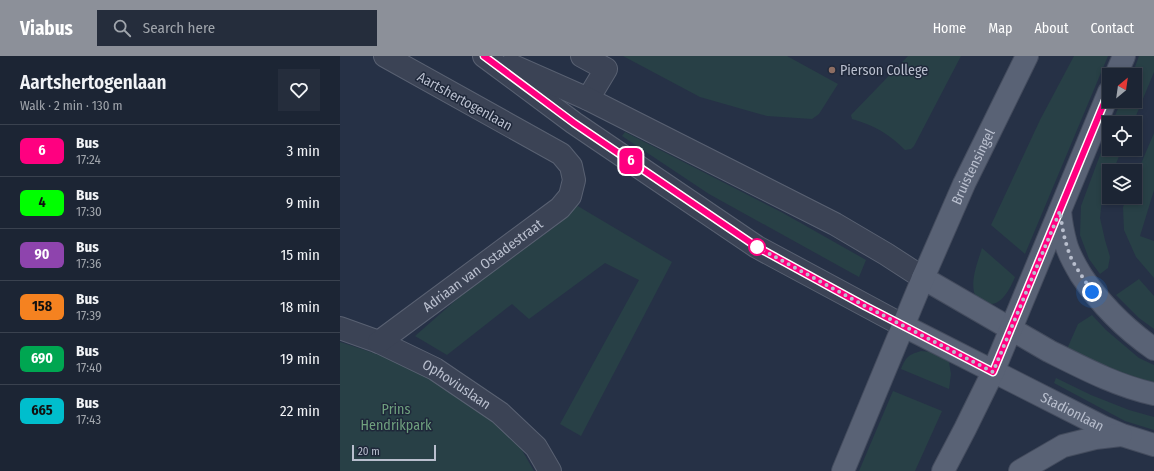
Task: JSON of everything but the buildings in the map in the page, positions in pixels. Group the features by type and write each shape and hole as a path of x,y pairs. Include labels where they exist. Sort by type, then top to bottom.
{"main road":[{"name":"Bruistensingel","path":"843,471 923,278 964,184 1026,56"},
{"path":"1119,68 1124,56"},
{"path":"944,471 993,372 1102,108"},
{"path":"1060,211 1066,246 1073,261 1092,292 1127,328 1154,349"},
{"path":"923,278 1049,351 1121,385 1154,394"},
{"path":"904,326 993,372"},
{"name":"Stadionlaan","path":"993,372 1102,427 1154,445"},
{"path":"1020,471 1063,446 1095,438 1122,435"}],"street":[{"name":"Aartshertogenlaan","path":"385,56 561,154 571,166 574,180"},
{"path":"484,56 574,123 757,247 904,326"},
{"path":"491,56 588,99 835,224 923,278"},
{"path":"582,56 606,69 588,99"},
{"name":"Adriaan van Ostadestraat","path":"379,342 560,208 570,196 574,180"},
{"name":"Ophoviuslaan","path":"340,328 379,342 434,369 500,413 536,447 550,471"}],"green space":[{"path":"623,56 787,56 838,84 819,114 812,119 767,116 700,97"},
{"path":"908,56 961,56 914,146 911,149 905,150 893,139 874,127 852,119 851,115"},
{"path":"1074,56 1108,56 1025,254 991,225 1040,120"},
{"path":"1139,56 1154,56 1154,72 1142,101 1142,68 1135,68"},
{"path":"1118,108 1139,108 1136,116 1115,116"},
{"path":"625,132 783,213 866,260 859,277 709,194 622,136"},
{"path":"1154,133 1154,190 1140,236 1154,241 1154,278 1136,257 1124,230 1124,204 1142,204 1141,164"},
{"path":"1102,150 1102,156 1119,156 1116,164 1102,164 1102,199 1100,218 1110,257 1108,268 1100,274 1089,259 1080,235 1081,206"},
{"path":"571,202 672,262 581,436 560,424 639,280 605,263 529,319 512,304 447,355 415,336 464,293 560,223"},
{"path":"982,248 1015,277 1007,293 1003,298 994,304 988,304 982,301 974,292 974,275"},
{"path":"1139,279 1154,296 1154,329 1139,318 1116,295"},
{"path":"1092,315 1106,330 1139,358 1154,365 1154,384 1123,376 1067,349 1078,324"},
{"name":"Prins Hendrikpark","path":"340,342 438,374 507,424 534,471 340,471"},
{"path":"921,351 932,352 949,362 951,374 949,389 901,369 908,357"},
{"path":"1056,378 1091,395 1129,410 1154,417 1154,430 1125,421 1054,383"},
{"path":"893,391 942,411 915,471 859,471"}],"bus line":[{"name":"6","path":"484,56 574,123 757,247 865,306 993,372 1102,108"}],"place":[{"name":"Pierson College","path":"832,70"}],"route":[{"path":"757,247 865,306 993,372 1060,211 1066,246 1073,261 1092,292"}]}
